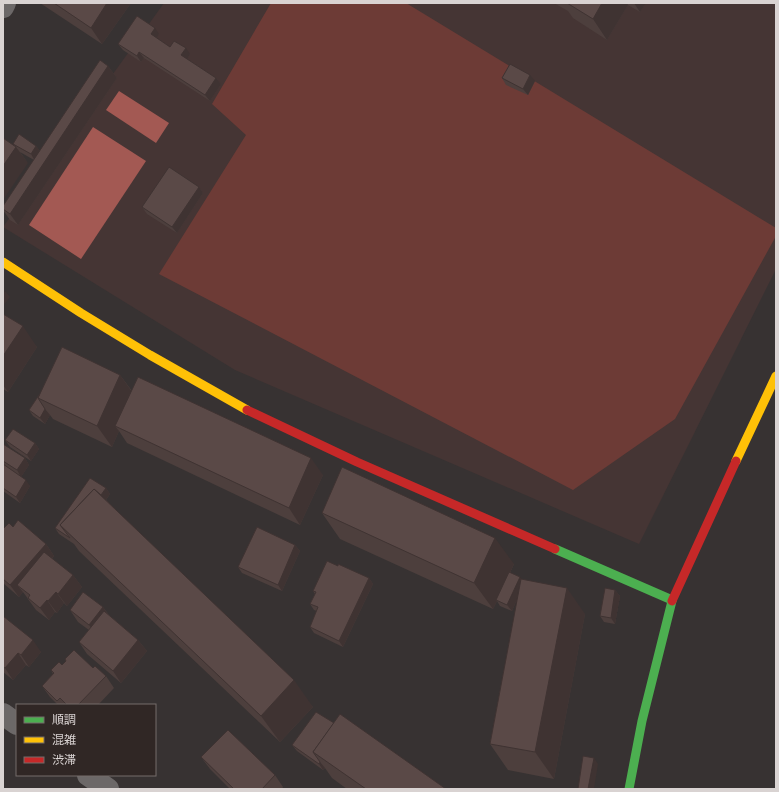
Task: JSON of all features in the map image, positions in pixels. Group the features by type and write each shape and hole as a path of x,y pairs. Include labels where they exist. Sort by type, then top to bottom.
{"street":[{"path":"3,262 113,332 254,414 357,462 672,600"},
{"path":"630,789 642,721 672,600 776,376"},
{"path":"3,714 16,723"},
{"path":"89,776 108,789"}],"shaded area":[{"path":"164,3 776,3 776,269 639,544 235,370 3,227"},
{"path":"271,3 406,3 776,228 776,236 675,419 573,490 159,274 246,135 212,104"},
{"path":"119,91 169,123 156,143 106,110"},
{"path":"93,127 146,161 81,259 29,225"}],"building":[{"path":"54,3 107,3 91,28"},
{"path":"567,3 602,3 593,19"},
{"path":"137,16 155,28 151,34 170,47 174,41 186,48 181,55 216,78 205,95 139,52 137,56 118,44"},
{"path":"100,60 108,66 10,214 3,209 3,206"},
{"path":"510,64 530,75 523,89 502,78"},
{"path":"19,134 36,146 31,154 13,144"},
{"path":"3,138 16,147 3,166"},
{"path":"169,167 199,187 172,227 142,207"},
{"path":"3,314 23,326 3,356"},
{"path":"62,347 120,375 97,426 38,398"},
{"path":"138,377 311,458 289,508 115,426"},
{"path":"39,395 38,398 45,409 40,418 29,410"},
{"path":"13,429 35,443 27,455 5,440"},
{"path":"3,444 25,458 17,470 3,461"},
{"path":"3,464 26,480 16,497 3,488"},
{"path":"342,467 495,538 474,583 322,513"},
{"path":"90,478 106,488 101,495 94,489 60,525 70,538 55,528"},
{"path":"94,489 294,680 261,716 60,525"},
{"path":"18,520 46,544 10,585 3,579 3,529 9,523 13,527"},
{"path":"257,527 295,545 278,585 238,567"},
{"path":"44,552 73,575 58,594 56,592 40,608 28,598 30,595 17,585"},
{"path":"327,561 338,566 338,564 369,578 339,641 310,627 318,607 310,604 316,592 313,591"},
{"path":"509,572 520,577 507,605 496,600"},
{"path":"521,579 567,588 535,752 490,744"},
{"path":"605,588 615,590 611,618 600,616"},
{"path":"83,592 103,607 89,625 70,610"},
{"path":"104,611 138,640 113,671 79,642"},
{"path":"3,616 33,640 21,655 18,653 5,668 3,667"},
{"path":"74,650 93,668 95,666 106,676 79,704 66,704 60,698 57,701 42,686 54,673 51,670 59,662 62,665 66,661 65,659"},
{"path":"316,712 334,723 313,752 320,762 319,764 292,745"},
{"path":"340,714 446,789 366,789 313,752"},
{"path":"228,730 275,775 262,789 234,789 201,757"},
{"path":"583,756 594,758 588,789 578,789"}],"traffic: fast":[{"path":"555,549 672,600"},
{"path":"629,789 642,721 672,601"}],"traffic: slow":[{"path":"3,262 81,313 150,355 247,410"},
{"path":"736,461 776,376"}],"traffic: jam":[{"path":"247,410 357,462 555,549"},
{"path":"672,601 736,461"}]}
